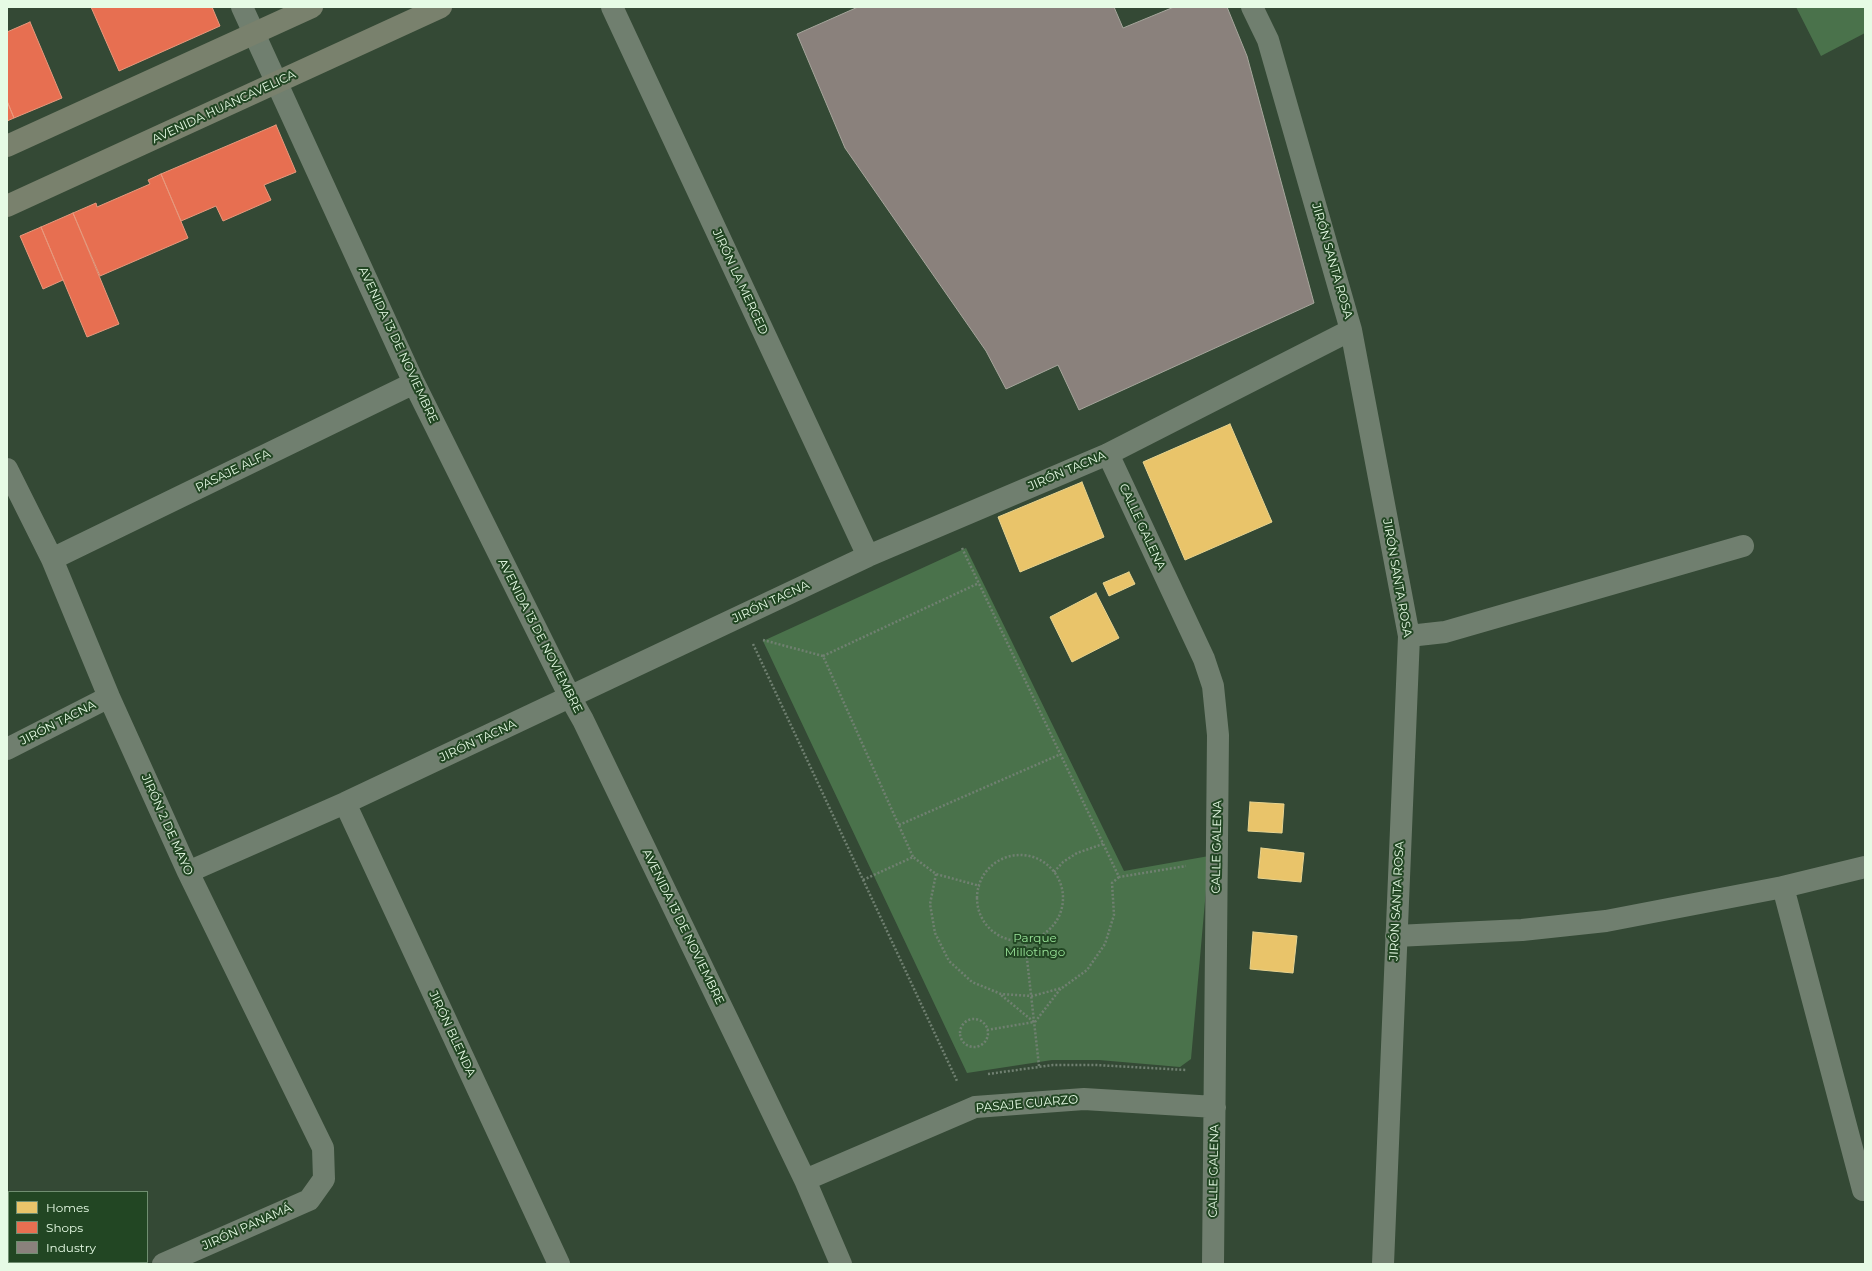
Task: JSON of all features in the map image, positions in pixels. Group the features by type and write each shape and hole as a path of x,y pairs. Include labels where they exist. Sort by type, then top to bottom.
{"highway":[{"path":"7,146 312,7"},
{"name":"AVENIDA HUANCAVELICA","path":"7,206 441,7"}],"street":[{"name":"AVENIDA 13 DE NOVIEMBRE","path":"242,7 414,383 586,727 805,1180 841,1264"},
{"name":"JIRÓN LA MERCED","path":"612,7 868,556"},
{"name":"JIRÓN SANTA ROSA","path":"1252,7 1268,40 1351,330 1409,636 1383,1264"},
{"name":"JIRÓN TACNA","path":"188,872 345,804 868,556 1108,454 1351,330"},
{"name":"PASAJE ALFA","path":"52,559 414,383"},
{"name":"CALLE GALENA","path":"1108,454 1204,659 1213,686 1218,735 1214,1264"},
{"name":"JIRÓN 2 DE MAYO","path":"7,470 52,559 109,697 188,872 323,1148 324,1179"},
{"path":"1409,636 1445,632 1743,546"},
{"name":"JIRÓN TACNA","path":"7,749 109,697"},
{"name":"JIRÓN BLENDA","path":"345,804 559,1264"},
{"path":"1396,936 1522,930 1606,921 1783,887 1865,867"},
{"path":"1783,887 1863,1190"},
{"name":"PASAJE CUARZO","path":"805,1180 969,1109 1084,1099 1215,1106"},
{"name":"JIRÓN PANAMÁ","path":"163,1264 309,1200 324,1179"}],"path":[{"path":"962,547 1119,877"},
{"path":"756,638 823,656 979,583"},
{"path":"752,643 957,1080 969,1109"},
{"path":"823,656 913,857 936,874 980,886"},
{"path":"899,825 1061,754"},
{"path":"1054,872 1063,862 1077,853 1103,844"},
{"path":"1012,856 1026,856 1039,859 1054,872 1058,878 1062,891 1063,905 1058,919 1049,931 1036,938 1025,941 1008,939 995,933 985,922 979,909 978,894 988,869 999,861 1012,856"},
{"path":"863,880 913,857"},
{"path":"987,1030 1034,1022 1062,988 1087,970 1105,944 1114,915 1112,884 1119,877 1188,866"},
{"path":"936,874 930,904 931,911 935,933 949,961 972,982 1001,994 1034,1022"},
{"path":"1025,941 1039,1066"},
{"path":"1001,994 1032,996 1062,988"},
{"path":"967,1020 980,1020 987,1030 985,1041 978,1046 969,1046 962,1041 960,1036 961,1027 967,1020"},
{"path":"980,1075 1039,1066 1096,1065 1193,1071"},
{"path":"957,1080 965,1078"}],"green space":[{"path":"1796,7 1865,7 1865,33 1821,56"},
{"name":"Parque Millotingo","path":"966,548 1124,871 1209,856 1191,1059 1180,1067 1099,1060 1052,1060 967,1073 763,641"}],"building: Homes":[{"path":"1230,424 1272,522 1185,560 1143,462"},
{"path":"1082,482 1104,537 1020,572 998,517"},
{"path":"1129,572 1135,584 1109,596 1103,583"},
{"path":"1096,593 1119,638 1072,662 1050,617"},
{"path":"1250,802 1284,804 1282,833 1248,831"},
{"path":"1261,848 1304,853 1301,882 1258,878"},
{"path":"1253,932 1297,936 1293,973 1250,969"}],"building: Shops":[{"path":"91,7 212,7 220,26 119,71"},
{"path":"30,22 62,98 14,118 7,101 7,32"},
{"path":"7,101 14,118 7,121"},
{"path":"276,125 296,172 264,185 271,200 223,221 216,206 181,221 161,174"},
{"path":"161,174 188,238 100,276 73,213 96,203 97,207 150,184 148,180"},
{"path":"73,213 119,324 87,337 41,227"},
{"path":"41,227 63,280 43,289 20,236"}],"building: Industry":[{"path":"858,7 1114,7 1123,28 1174,7 1227,7 1247,56 1314,303 1079,410 1058,365 1006,389 986,351 845,148 797,34"}]}
